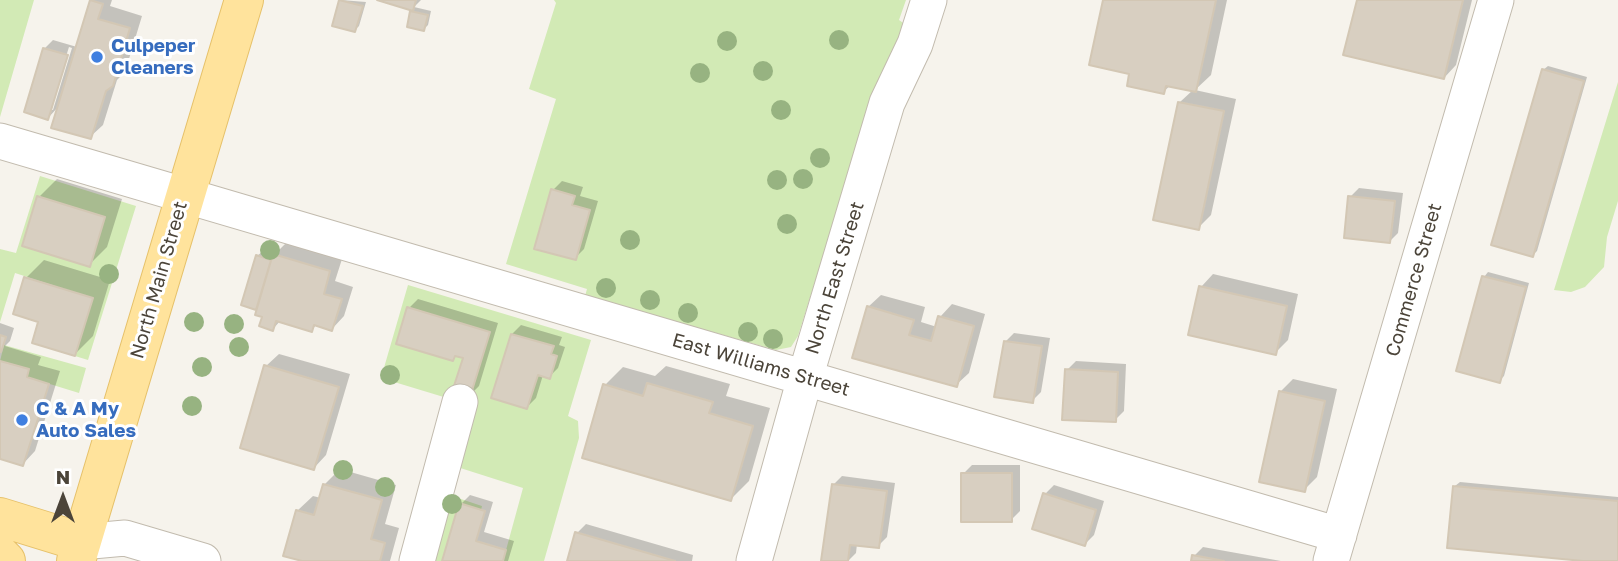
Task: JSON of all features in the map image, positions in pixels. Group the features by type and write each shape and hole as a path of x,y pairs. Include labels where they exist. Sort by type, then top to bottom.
{"main road":[{"name":"North Main Street","path":"78,552 243,0"},
{"path":"0,517 78,552"},
{"path":"0,555 6,561"}],"street":[{"name":"North East Street","path":"754,561 887,103 915,44 929,0"},
{"name":"Commerce Street","path":"1335,548 1496,0"},
{"name":"East Williams Street","path":"0,141 805,378 1335,548"},
{"path":"417,561 460,402"},
{"path":"78,552 125,538 203,561"}],"green space":[{"path":"0,0 34,0 0,117"},
{"path":"554,0 906,0 899,20 909,27 869,109 798,336 791,347 776,350 585,296 587,289 506,264 556,99 529,89 556,3"},
{"path":"1618,82 1618,201 1607,237 1604,267 1585,287 1571,292 1554,290"},
{"path":"40,176 136,206 88,360 75,356 92,298 15,273 0,322 0,249 16,253"},
{"path":"408,285 591,340 568,416 578,421 579,438 544,561 503,561 523,488 454,466 470,405 381,378"},
{"path":"4,345 86,368 79,393 27,377 29,369 0,361"},
{"path":"449,495 482,506 481,510 459,503 442,561 429,561"}],"building":[{"name":"Culpeper Cleaners","path":"90,0 103,4 98,19 130,28 113,86 106,91 91,139 51,128"},
{"path":"339,0 363,6 355,32 332,26"},
{"path":"377,0 416,0 413,11"},
{"path":"1103,0 1216,0 1196,92 1166,86 1164,94 1127,86 1129,74 1089,65"},
{"path":"1357,0 1463,0 1444,79 1343,55"},
{"path":"410,11 428,15 424,31 407,27"},
{"path":"43,48 68,55 48,120 24,112"},
{"path":"1542,69 1584,81 1533,257 1491,245"},
{"path":"1178,102 1224,111 1199,230 1153,220"},
{"path":"551,189 575,196 572,205 590,210 576,260 534,249"},
{"path":"37,196 105,217 90,267 22,246"},
{"path":"1348,196 1395,201 1390,243 1344,238"},
{"path":"273,254 330,271 324,294 342,299 332,331 314,325 312,332 276,321 273,331 259,326 262,317 255,315"},
{"path":"256,255 271,260 256,310 241,305"},
{"path":"1482,276 1526,287 1500,383 1456,371"},
{"path":"24,277 93,298 75,356 32,343 38,322 13,314"},
{"path":"1199,286 1287,306 1276,355 1188,335"},
{"path":"867,306 914,320 909,335 931,341 938,316 974,326 957,387 852,358"},
{"path":"407,307 490,332 470,397 452,392 463,358 455,356 453,361 396,344"},
{"path":"511,334 554,346 551,354 557,356 550,379 538,375 527,409 491,398"},
{"path":"0,335 6,337 1,352 0,352"},
{"path":"1004,341 1042,346 1033,403 994,397"},
{"path":"0,361 29,369 27,377 49,384 23,466 0,459"},
{"path":"264,365 339,387 314,470 240,448"},
{"path":"1065,369 1118,372 1116,422 1062,420"},
{"path":"647,383 713,402 709,413 753,426 731,501 582,458 603,384 643,396"},
{"path":"1279,391 1325,401 1305,492 1259,482"},
{"path":"961,473 1012,473 1012,522 961,522"},
{"path":"323,484 382,500 371,539 385,543 380,561 302,561 283,556 296,510 314,515"},
{"path":"832,484 887,491 879,548 850,545 848,561 821,561"},
{"path":"1453,486 1618,501 1618,561 1583,561 1447,548"},
{"path":"1043,493 1096,510 1085,546 1032,529"},
{"path":"459,503 485,511 476,541 506,550 503,561 442,561"},
{"path":"575,532 675,561 567,561"},
{"path":"1192,555 1224,561 1191,561"}],"place":[{"name":"Culpeper Cleaners","path":"97,57"},
{"name":"C & A My Auto Sales","path":"22,420"}]}
